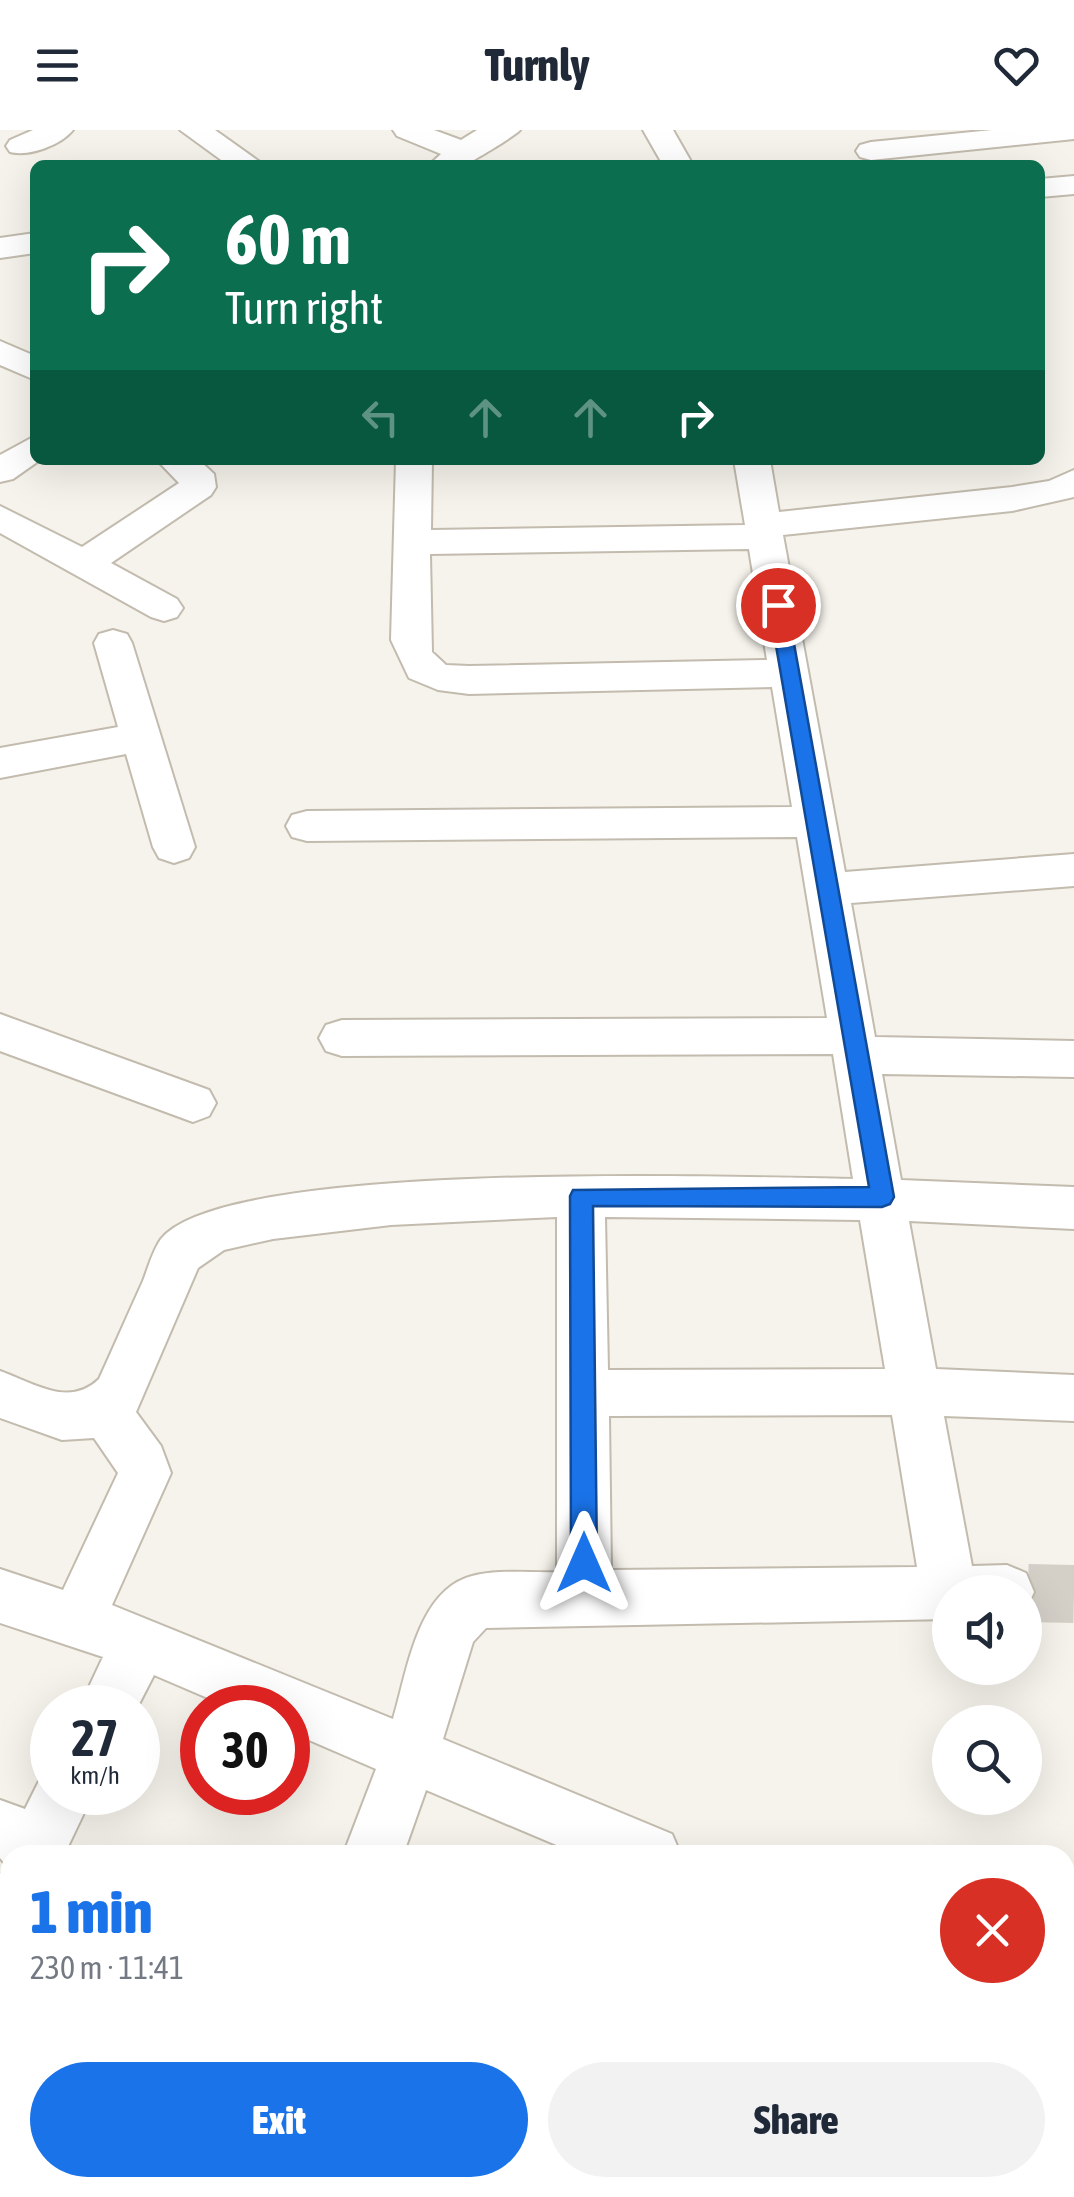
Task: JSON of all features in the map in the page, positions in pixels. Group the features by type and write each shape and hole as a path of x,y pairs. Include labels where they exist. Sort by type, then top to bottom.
{"street":[{"path":"22,146 58,130"},
{"path":"408,130 455,159 505,130"},
{"path":"658,130 675,160"},
{"path":"870,149 1072,130"},
{"path":"199,131 241,160"},
{"path":"1045,188 1074,185"},
{"path":"0,248 30,244"},
{"path":"0,351 30,367"},
{"path":"0,471 30,450"},
{"path":"83,564 198,487 196,474 182,465"},
{"path":"414,465 410,640 415,662 422,671 470,680 790,673"},
{"path":"753,465 947,1575"},
{"path":"996,465 1012,499"},
{"path":"412,542 765,531 1012,499 1060,490 1074,481"},
{"path":"0,518 164,608"},
{"path":"112,643 174,847"},
{"path":"0,763 141,737"},
{"path":"308,826 816,822"},
{"path":"828,890 1074,870"},
{"path":"0,1032 192,1103"},
{"path":"342,1038 855,1046 1074,1059"},
{"path":"581,1196 584,1597"},
{"path":"0,1394 50,1414 75,1419 106,1411 118,1395 179,1254 192,1242 214,1232 255,1222 424,1198 882,1197 1074,1208"},
{"path":"583,1393 916,1392 1074,1398"},
{"path":"78,1621 145,1474 142,1462 106,1411"},
{"path":"376,1845 410,1754 450,1626 473,1602 932,1592"},
{"path":"0,1596 140,1642 627,1845"},
{"path":"119,1685 140,1642"},
{"path":"24,1843 46,1815"}],"tunnel":[{"path":"1042,1593 1074,1594"}],"route":[{"path":"584,1563 581,1196 882,1197 778,605"}]}
